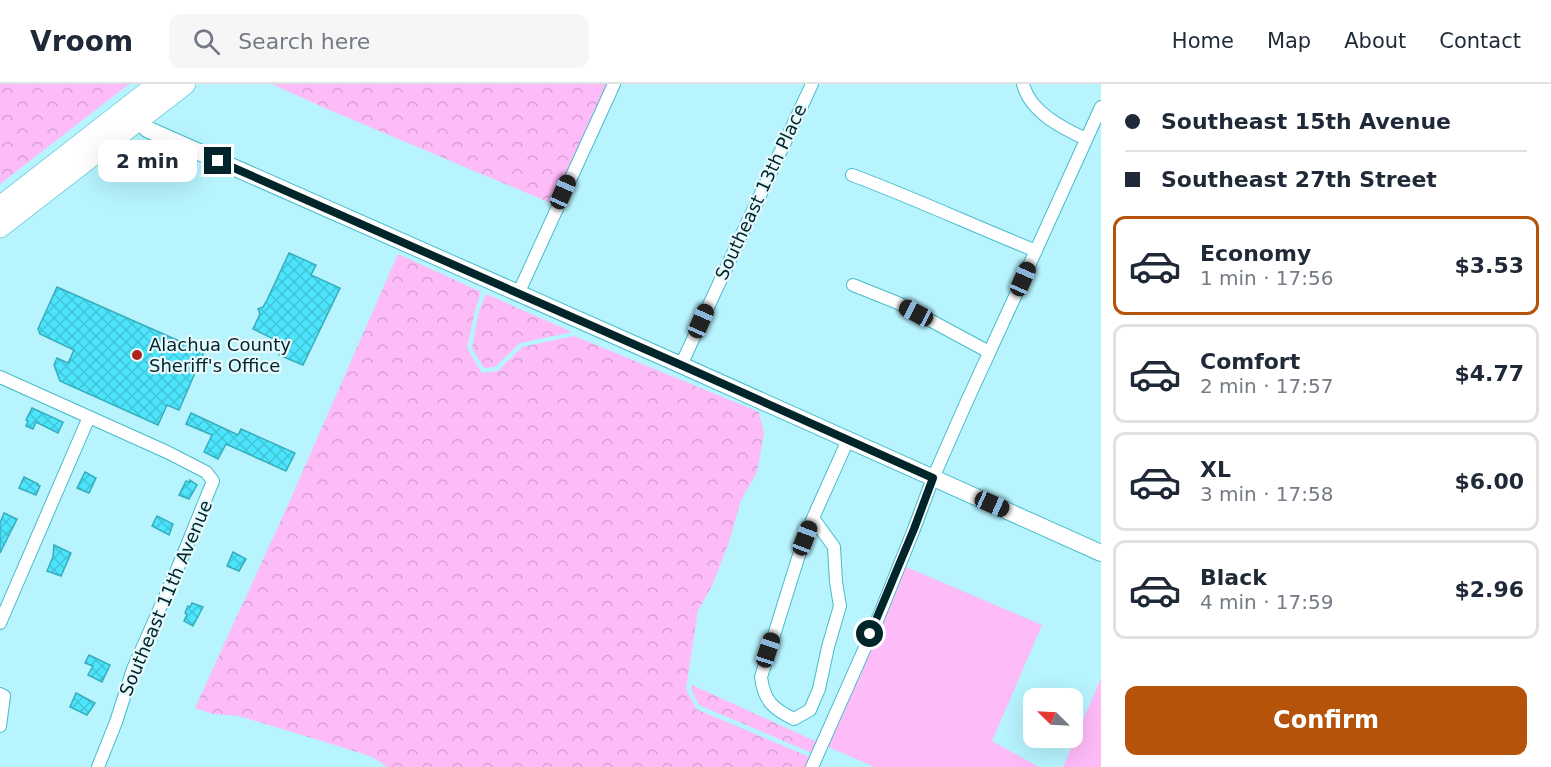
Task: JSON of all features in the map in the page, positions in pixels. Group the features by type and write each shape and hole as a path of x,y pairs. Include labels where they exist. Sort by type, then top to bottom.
{"highway":[{"path":"0,227 134,114 158,84"},
{"path":"0,207 134,114 185,84"}],"street":[{"path":"518,294 614,84"},
{"name":"Southeast 13th Place","path":"681,365 812,84"},
{"path":"1023,84 1028,96 1043,114 1086,139"},
{"path":"812,767 879,616 966,400 1101,107"},
{"path":"134,114 147,129 1101,553"},
{"path":"852,175 899,192 982,230 1036,251"},
{"path":"853,285 898,303 989,352"},
{"path":"0,377 89,417 0,623"},
{"name":"Southeast 11th Avenue","path":"89,417 206,472 213,481 133,669 116,722 98,767"},
{"path":"813,518 834,547 840,606 819,689 810,710 794,719 777,710 762,692 760,677 798,558 813,518 848,440"},
{"path":"0,694 4,696 0,726"}],"green space":[{"path":"0,84 129,84 0,184"},
{"path":"272,84 608,84 553,204"},
{"path":"398,254 481,292 467,348 482,373 498,371 522,347 574,336 759,412 764,433 757,472 741,500 729,542 712,586 698,610 686,689 696,709 812,758 807,767 387,767 373,757 335,745 239,716 213,714 195,708 288,505"},
{"path":"486,294 572,332 520,343 495,367 484,368 472,348 479,311"},
{"path":"904,566 1042,625 992,741 1039,767 875,767 826,746"},
{"path":"1101,678 1101,767 1063,767 1071,748 1083,748 1083,720"},
{"path":"692,685 817,742 812,753 699,705 691,689"}],"building":[{"path":"289,253 316,265 311,275 340,288 303,365 279,355 284,344 253,329 260,314 258,309 263,307 267,300"},
{"name":"Alachua County Sheriff's Office","path":"57,287 204,352 179,410 167,405 158,425 60,381 54,365 57,358 68,363 74,350 40,334 38,329"},
{"path":"32,408 63,422 58,433 36,422 33,429 26,426 28,421 26,420"},
{"path":"191,413 238,435 241,429 295,453 286,471 226,444 218,459 204,452 212,435 186,424"},
{"path":"85,472 96,478 89,493 77,488"},
{"path":"24,477 40,486 36,495 19,488"},
{"path":"190,480 197,485 189,499 179,495 186,481 190,482"},
{"path":"4,513 17,519 0,553 0,523"},
{"path":"157,516 173,524 169,535 152,526"},
{"path":"54,545 71,553 61,576 47,571 53,557"},
{"path":"233,552 246,559 239,571 227,566"},
{"path":"192,603 203,607 193,626 184,621 188,606 190,607"},
{"path":"89,655 110,665 102,682 88,675 93,666 85,663"},
{"path":"76,693 95,703 87,715 70,707"}],"place":[{"name":"Alachua County Sheriff's Office","path":"137,355"}],"route":[{"path":"218,161 933,478 870,634"}]}
